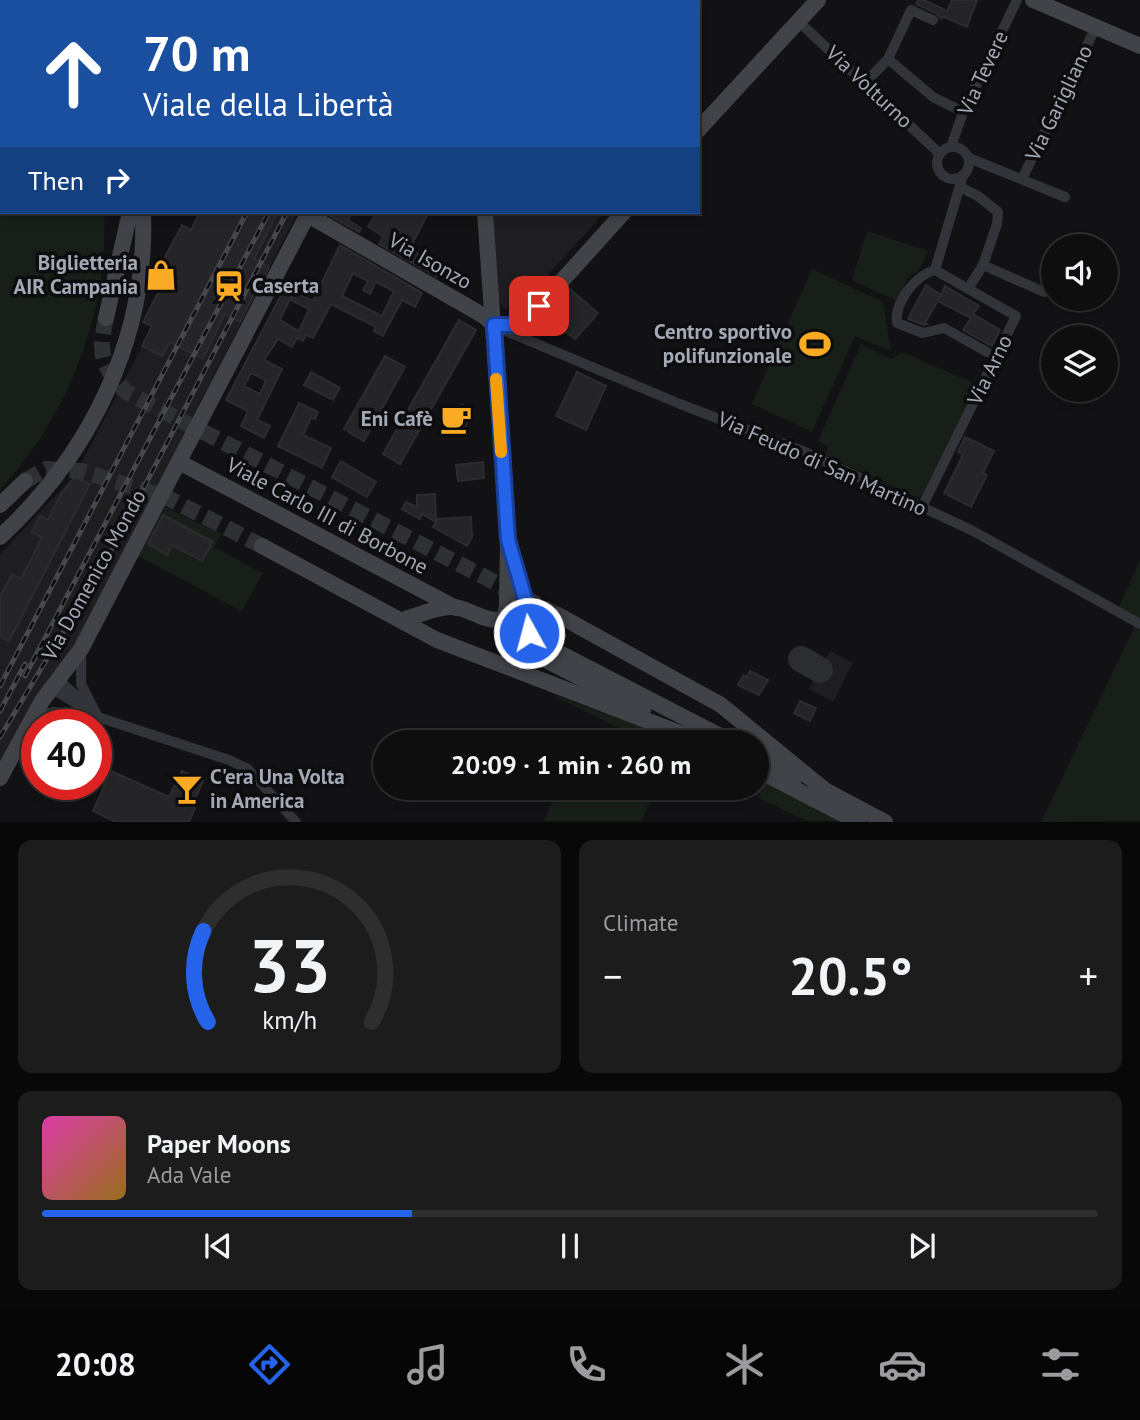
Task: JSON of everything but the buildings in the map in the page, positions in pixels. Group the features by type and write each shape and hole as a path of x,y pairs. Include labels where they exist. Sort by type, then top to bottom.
{"street":[{"path":"700,128 818,0"},
{"name":"Via Tevere","path":"951,147 963,112 1017,0"},
{"path":"1032,0 1140,46"},
{"path":"865,83 888,59 911,10 933,20"},
{"name":"Via Volturno","path":"798,21 940,154"},
{"name":"Via Garigliano","path":"1022,179 1096,27"},
{"path":"888,59 933,97 963,112"},
{"path":"963,175 954,179 944,176 938,168 940,154 951,147 960,148 968,158 1065,197"},
{"path":"935,270 963,175 969,167 968,158"},
{"path":"960,187 978,196 998,212 997,224 983,265 968,289"},
{"path":"106,318 131,214"},
{"path":"0,537 69,460 106,398 134,315 144,230 143,214"},
{"path":"144,230 154,214"},
{"name":"Via Domenico Mondo","path":"39,709 81,649 308,214"},
{"name":"Via Isonzo","path":"311,214 484,316 494,325"},
{"path":"485,214 508,540 505,619 502,629 512,640 524,639 530,627 528,609 508,540"},
{"path":"494,325 522,325 622,214"},
{"path":"983,265 1041,291"},
{"name":"Via Arno","path":"922,507 1016,316 935,270 926,272 911,284 896,317 897,323 923,332 944,328 987,352"},
{"name":"Via Feudo di San Martino","path":"494,325 680,404 805,452 973,531 1140,624"},
{"name":"Viale Carlo III di Borbone","path":"179,463 455,607 528,651 681,730"},
{"path":"0,505 26,481"},
{"path":"262,546 450,645 673,730"},
{"path":"404,622 406,619 455,607"},
{"name":"Viale Carlo III di Borbone","path":"455,607 491,620 505,619 513,614 522,615 550,648 709,730"},
{"path":"558,615 721,705 826,791"},
{"path":"81,649 81,684 93,709"},
{"path":"55,684 89,709"},
{"path":"112,721 229,760 248,769 296,821"},
{"name":"Via Domenico Mondo","path":"0,778 21,740"},
{"path":"769,762 885,821"},
{"path":"769,776 858,821"}],"shaded area":[{"path":"0,214 104,214 104,249 99,287 79,361 46,430 0,489"},
{"path":"199,214 297,214 74,648 36,709 21,709 21,733 0,766 0,554 75,475 152,327 143,322 164,281 155,276 182,225 191,229"},
{"path":"492,214 603,214 520,306 504,309 499,301"},
{"path":"867,231 928,251 920,269 908,277 897,301 852,280"},
{"name":"Centro sportivo polifunzionale","path":"812,269 883,302 891,351 855,336 812,432 752,404"},
{"path":"861,344 892,359 902,352 976,384 922,495 916,497 825,455 828,446 818,441"},
{"path":"165,507 221,534 214,547 263,573 242,611 138,556"},
{"path":"1140,560 1140,619 1119,607"},
{"path":"1135,626 1140,629 1140,821 1041,822"},
{"path":"830,651 853,663 833,702 809,689"},
{"path":"550,694 651,730 623,730"},
{"path":"769,782 846,821 807,821 763,800 769,800"},
{"path":"554,800 651,800 641,821 544,821"}],"taxiway":[{"path":"801,659 820,670"}],"tunnel":[{"path":"106,318 102,341 104,359 111,374 126,392 558,615"},
{"path":"25,481 46,469 82,471 168,498 262,546"}],"railway":[{"path":"0,686 246,214"},
{"path":"25,676 268,214"},
{"path":"0,737 104,564 286,214"},
{"path":"0,711 25,664"}],"slow traffic":[{"path":"496,379 501,452"}],"place":[{"name":"Biglietteria AIR Campania","path":"161,275"},
{"name":"Caserta","path":"229,286"},
{"name":"Centro sportivo polifunzionale","path":"815,344"},
{"name":"Eni Cafè","path":"456,419"},
{"name":"C'era Una Volta in America","path":"187,789"}],"route":[{"path":"529,633 530,616 508,540 494,325 522,325 539,306"}]}
